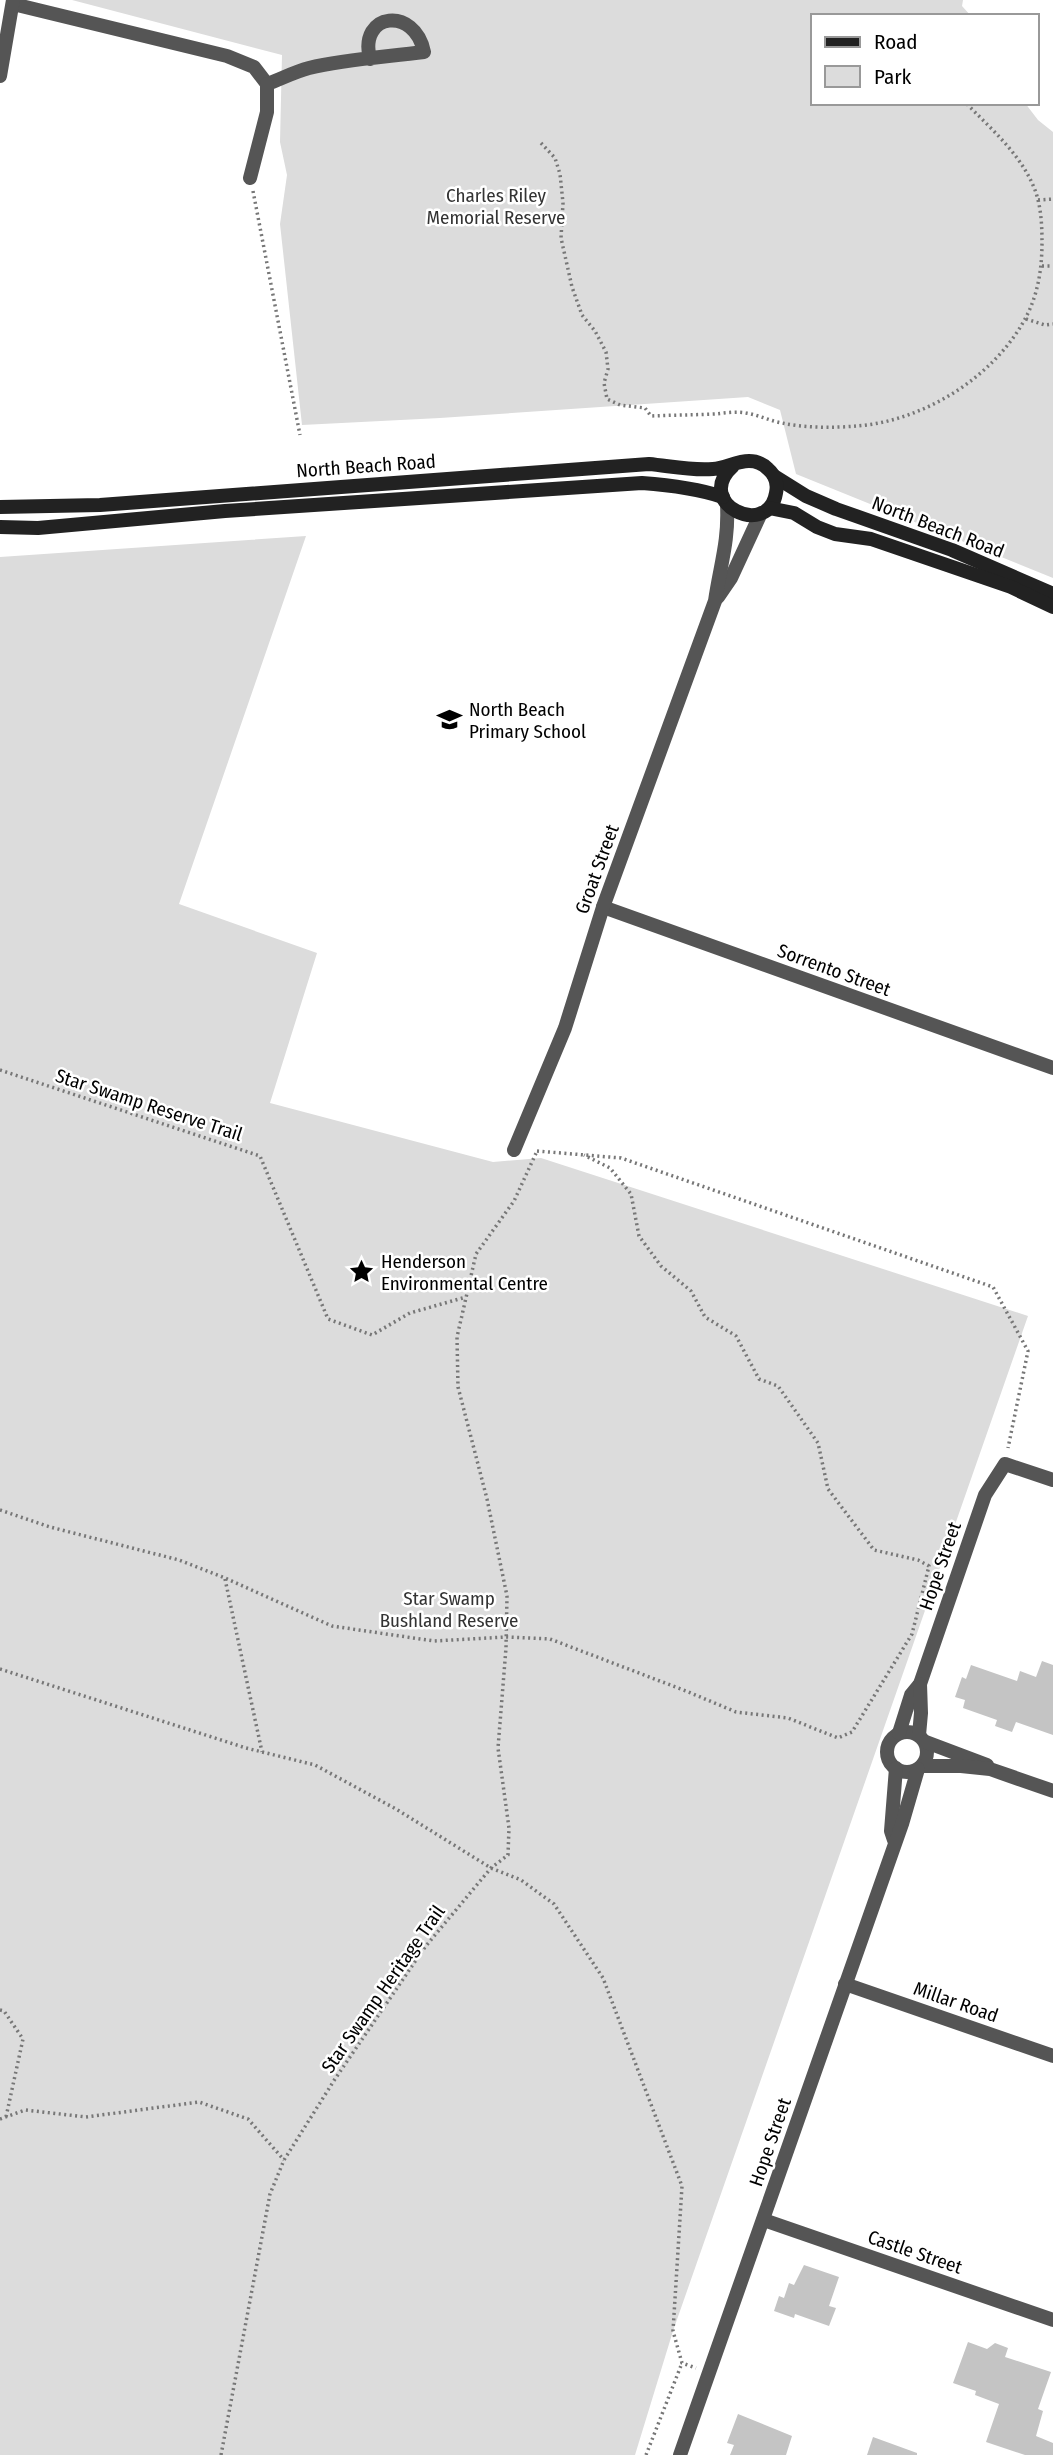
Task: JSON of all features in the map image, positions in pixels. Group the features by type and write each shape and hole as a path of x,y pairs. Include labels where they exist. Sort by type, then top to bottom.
{"main road":[{"name":"North Beach Road","path":"0,507 100,505 649,464 699,470 757,461 774,476 806,496 952,550 1053,594"},
{"path":"725,501 722,483 724,476 733,466"},
{"path":"765,510 776,493 774,476"},
{"name":"North Beach Road","path":"0,527 38,528 239,510 642,483 676,485 704,490 743,514 765,510 794,513 835,534 870,539 986,579 1053,607"}],"street":[{"path":"0,76 2,50 13,2 228,55 254,67 267,84 267,112 250,178"},
{"path":"267,84 305,69 370,59"},
{"name":"Groat Street","path":"514,1150 565,1028 603,907 715,601 729,531 725,501"},
{"name":"Groat Street","path":"715,601 731,578 765,510"},
{"name":"Sorrento Street","path":"603,907 1053,1068"},
{"path":"1005,1464 1053,1480"},
{"name":"Hope Street","path":"899,1733 912,1695 920,1684 985,1495 1005,1464"},
{"name":"Hope Street","path":"920,1684 922,1739"},
{"path":"990,1769 978,1760 922,1739 909,1731 899,1733 889,1743 887,1750 891,1763 907,1772 920,1768 961,1766 990,1769 1053,1791"},
{"path":"920,1768 927,1758 922,1739"},
{"name":"Hope Street","path":"894,1842 891,1831 896,1768"},
{"name":"Hope Street","path":"680,2455 920,1768"},
{"name":"Millar Road","path":"845,1984 1053,2056"},
{"name":"Castle Street","path":"764,2220 1053,2320"}],"path":[{"path":"541,144 555,158 560,174 563,204 561,238 572,287 582,314 606,352 608,369 604,383 607,398 620,405 645,408 651,416 745,413 783,424 857,426 906,416 961,387 981,373 1002,352 1026,319 1037,291 1042,266 1038,200 1024,166 968,105"},
{"path":"250,178 300,435"},
{"path":"1038,200 1053,200"},
{"path":"1042,266 1053,265"},
{"path":"1026,319 1045,325 1053,324"},
{"name":"Star Swamp Reserve Trail","path":"0,1070 260,1156 328,1320 372,1335 410,1312 466,1297"},
{"path":"514,1150 621,1158 993,1287 1028,1351 1005,1464"},
{"name":"Star Swamp Heritage Trail","path":"221,2455 270,2194 284,2160 335,2079 425,1947 491,1868 508,1855 509,1828 498,1748 507,1596 487,1499 457,1387 457,1337 476,1254 514,1201 537,1151"},
{"path":"0,1510 50,1527 178,1560 332,1626 434,1641 506,1637 550,1639 736,1712 788,1718 838,1738 852,1732 912,1634 929,1566 918,1560 874,1550 828,1489 818,1443 778,1386 759,1379 736,1336 705,1317 691,1290 661,1266 639,1236 631,1194 610,1168 584,1155"},
{"path":"225,1578 262,1752"},
{"path":"0,1669 262,1752 315,1765 396,1809 491,1868 521,1880 554,1904 603,1978 682,2186 673,2331 682,2363 646,2455"},
{"path":"0,2010 4,2011 23,2039 6,2117"},
{"path":"0,2119 25,2110 86,2117 199,2102 247,2119 284,2160"},
{"path":"682,2363 710,2372"}],"green space":[{"name":"Charles Riley Memorial Reserve","path":"72,0 963,0 962,6 969,14 811,14 811,105 1027,105 1038,120 1053,132 1053,578 796,474 780,410 748,397 302,425 280,224 287,175 280,142 282,55"},
{"name":"Star Swamp Bushland Reserve","path":"306,536 179,904 317,953 270,1103 493,1162 541,1158 1028,1316 673,2331 635,2455 0,2455 0,557"}],"building":[{"path":"1042,1661 1053,1665 1053,1735 1016,1722 1012,1732 995,1726 997,1720 963,1708 965,1700 955,1697 962,1677 966,1679 971,1665 1017,1681 1020,1671 1036,1677"},
{"path":"804,2265 839,2277 829,2306 836,2308 829,2326 795,2314 794,2318 774,2311 779,2296 784,2298 789,2283 794,2285"},
{"path":"968,2342 987,2349 995,2343 1008,2348 1005,2357 1051,2372 1038,2409 1043,2411 1036,2436 1053,2443 1053,2455 1025,2455 986,2442 999,2404 975,2395 976,2391 953,2383"},
{"path":"738,2414 792,2436 786,2455 730,2455 734,2445 727,2443"},
{"path":"873,2437 917,2453 917,2455 867,2455"}],"place":[{"name":"North Beach Primary School","path":"449,720"},
{"name":"Henderson Environmental Centre","path":"361,1272"}]}
